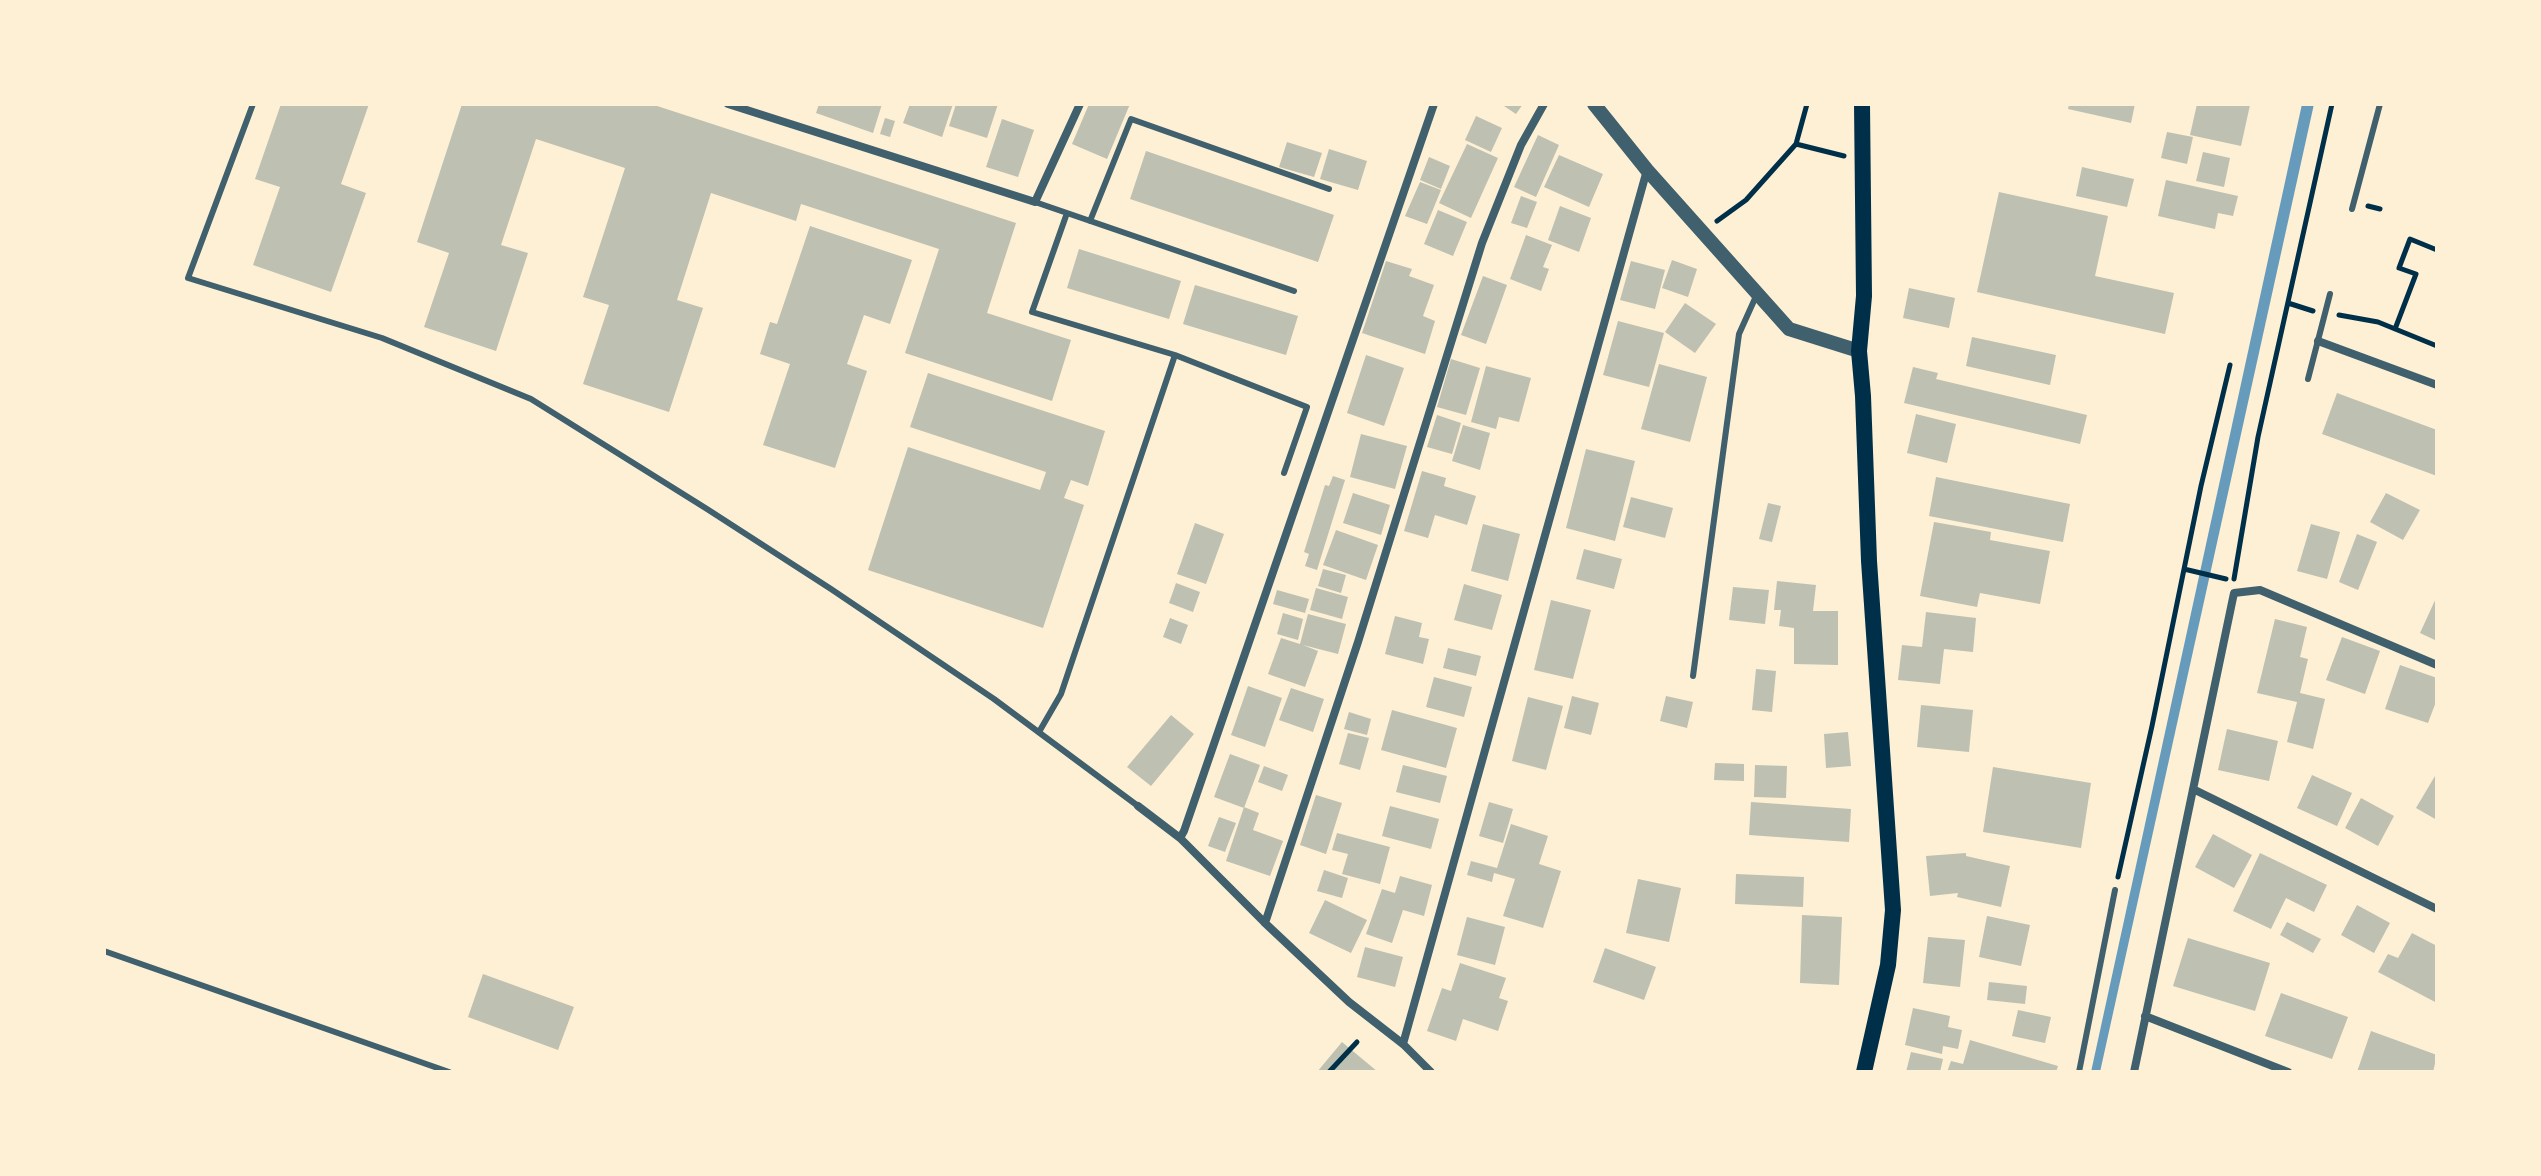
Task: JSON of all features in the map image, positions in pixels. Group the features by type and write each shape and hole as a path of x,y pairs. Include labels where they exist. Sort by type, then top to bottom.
{"main road":[{"path":"1862,104 1864,296 1859,351 1869,561 1893,910 1888,965 1864,1072"}],"street":[{"path":"728,104 1035,202 1080,104"},
{"path":"1180,838 1434,104"},
{"path":"1265,923 1358,642 1482,243 1521,145 1544,104"},
{"path":"1594,104 1647,170 1789,329 1859,351"},
{"path":"1403,1044 1647,170"},
{"path":"2318,341 2437,385"},
{"path":"2134,1072 2234,593 2260,590 2437,665"},
{"path":"2193,789 2437,909"},
{"path":"1138,806 1180,838 1349,1002 1403,1044 1431,1072"},
{"path":"2145,1016 2288,1072"}],"lane":[{"path":"253,104 188,278 382,338 531,399 806,573 994,699 1138,806"},
{"path":"2352,209 2380,104"},
{"path":"1090,221 1131,119 1329,189"},
{"path":"1035,202 1294,291"},
{"path":"1067,213 1032,312 1175,355 1307,407 1284,473"},
{"path":"1693,676 1739,334 1757,294"},
{"path":"2308,379 2330,294"},
{"path":"1039,732 1061,694 1175,355"},
{"path":"2079,1072 2115,890"},
{"path":"104,951 449,1072"}],"path":[{"path":"1715,223 1746,200 1796,144 1807,104"},
{"path":"2234,580 2258,437 2332,104"},
{"path":"1796,144 1848,158"},
{"path":"2367,206 2380,209"},
{"path":"2395,329 2416,274 2399,268 2410,239 2437,250"},
{"path":"2288,303 2324,315 2351,316 2436,343"},
{"path":"2115,890 2230,365"},
{"path":"2186,570 2220,578"},
{"path":"1329,1072 1357,1042"}],"water":[{"path":"2302,104 2314,104 2100,1072 2091,1072"}],"building":[{"path":"281,104 369,104 341,184 366,193 331,292 253,265 280,187 255,179"},
{"path":"462,104 651,104 1016,223 987,313 1071,340 1052,401 905,353 939,249 801,204 796,221 711,193 677,300 703,308 669,412 583,384 609,305 583,297 625,168 536,139 501,245 528,253 496,351 424,327 449,253 417,242"},
{"path":"819,104 882,104 873,133 816,113"},
{"path":"910,104 953,104 942,137 903,123"},
{"path":"956,104 998,104 987,138 949,126"},
{"path":"1089,104 1130,104 1107,159 1072,144"},
{"path":"1501,104 1523,104 1516,114"},
{"path":"2069,104 2135,104 2131,123 2068,109"},
{"path":"2197,104 2250,105 2241,146 2190,135"},
{"path":"1476,116 1502,128 1491,152 1465,140"},
{"path":"885,118 895,121 890,137 880,134"},
{"path":"1002,119 1034,130 1018,177 986,167"},
{"path":"2167,132 2193,137 2187,164 2161,158"},
{"path":"1538,135 1559,145 1536,197 1514,187"},
{"path":"1287,142 1322,153 1314,177 1279,167"},
{"path":"1467,144 1498,158 1471,218 1439,203"},
{"path":"1329,149 1367,161 1358,190 1320,179"},
{"path":"1146,151 1334,215 1318,262 1130,199"},
{"path":"2203,152 2230,158 2224,187 2196,181"},
{"path":"1559,155 1603,174 1589,207 1544,187"},
{"path":"1429,157 1450,166 1441,189 1420,180"},
{"path":"2082,167 2134,179 2127,207 2076,196"},
{"path":"2166,180 2238,196 2233,216 2218,213 2215,229 2158,216"},
{"path":"1420,182 1441,190 1427,224 1405,216"},
{"path":"1999,192 2108,216 2095,276 2174,293 2165,334 1977,292"},
{"path":"1521,196 1537,202 1527,228 1511,223"},
{"path":"1560,206 1591,218 1579,252 1548,240"},
{"path":"1438,210 1467,222 1453,256 1424,244"},
{"path":"810,226 912,260 890,324 864,315 847,364 867,371 835,468 763,445 790,364 760,354 770,322 777,324"},
{"path":"1526,235 1552,245 1543,267 1549,269 1541,291 1510,279"},
{"path":"1079,249 1181,281 1169,319 1067,288"},
{"path":"1672,260 1697,269 1688,297 1662,288"},
{"path":"1386,261 1412,269 1409,276 1434,285 1423,316 1435,321 1425,354 1362,333"},
{"path":"1631,261 1665,270 1655,309 1620,300"},
{"path":"1483,276 1507,285 1486,344 1461,335"},
{"path":"1195,285 1298,316 1286,355 1183,324"},
{"path":"1909,288 1955,298 1949,328 1903,318"},
{"path":"1685,303 1716,324 1695,353 1665,332"},
{"path":"1618,321 1664,333 1649,387 1603,375"},
{"path":"1972,337 2056,355 2050,385 1966,366"},
{"path":"1366,355 1404,368 1384,426 1347,413"},
{"path":"1451,359 1480,368 1466,415 1437,407"},
{"path":"1659,364 1707,377 1690,442 1641,429"},
{"path":"1486,366 1531,378 1519,422 1499,417 1496,429 1471,422"},
{"path":"1913,367 1938,373 1936,379 2087,415 2080,444 1904,403"},
{"path":"928,373 1105,431 1088,486 1071,480 1064,498 1084,505 1043,628 868,570 908,447 1040,490 1046,472 910,427"},
{"path":"2337,393 2437,430 2437,476 2322,434"},
{"path":"1916,414 1956,424 1947,463 1907,453"},
{"path":"1437,415 1461,423 1452,454 1427,447"},
{"path":"1463,425 1490,433 1480,470 1452,461"},
{"path":"1361,434 1407,446 1395,489 1350,477"},
{"path":"1586,449 1635,461 1615,541 1566,528"},
{"path":"1422,471 1446,478 1444,486 1476,496 1467,525 1435,515 1428,538 1404,531"},
{"path":"1333,476 1345,480 1317,570 1305,566 1309,554 1304,552 1325,485 1329,486"},
{"path":"1936,477 2070,504 2063,542 1929,516"},
{"path":"1353,493 1390,505 1381,535 1343,523"},
{"path":"2386,493 2420,510 2403,540 2370,522"},
{"path":"1631,497 1673,508 1665,538 1623,527"},
{"path":"1768,503 1781,506 1772,542 1759,539"},
{"path":"1934,522 1991,532 1990,540 2050,551 2040,604 1980,593 1977,607 1920,596"},
{"path":"1195,523 1224,534 1206,584 1177,574"},
{"path":"1483,524 1520,534 1508,581 1471,571"},
{"path":"2311,524 2340,532 2327,579 2297,571"},
{"path":"1336,530 1378,545 1366,580 1323,565"},
{"path":"2357,534 2377,542 2358,590 2339,582"},
{"path":"1584,549 1622,559 1614,589 1576,579"},
{"path":"1323,569 1346,575 1341,593 1318,586"},
{"path":"1777,581 1816,585 1813,611 1838,611 1838,665 1794,664 1794,628 1779,626 1781,610 1774,610"},
{"path":"1176,583 1200,592 1193,612 1169,603"},
{"path":"1464,584 1502,595 1492,630 1454,620"},
{"path":"1733,587 1769,590 1765,624 1729,620"},
{"path":"1316,588 1348,597 1342,619 1310,610"},
{"path":"1277,590 1309,599 1305,613 1273,604"},
{"path":"2437,596 2437,641 2420,633"},
{"path":"1551,600 1591,610 1573,679 1534,670"},
{"path":"1926,612 1976,618 1973,652 1944,649 1940,684 1898,680 1902,645 1922,647"},
{"path":"1283,613 1303,619 1298,640 1277,634"},
{"path":"1308,614 1346,624 1338,654 1303,645 1318,651 1305,687 1268,674 1281,638 1300,644"},
{"path":"1395,616 1422,623 1419,637 1429,639 1423,664 1385,654"},
{"path":"1170,618 1188,625 1181,644 1163,637"},
{"path":"2275,619 2307,627 2300,657 2308,659 2300,693 2325,699 2313,749 2287,742 2297,702 2257,693"},
{"path":"2342,637 2380,651 2365,694 2326,680"},
{"path":"1448,648 1481,656 1476,676 1443,668"},
{"path":"2400,665 2437,678 2437,699 2428,723 2385,709"},
{"path":"1756,669 1776,671 1772,712 1752,710"},
{"path":"1434,677 1472,687 1464,717 1426,707"},
{"path":"1248,686 1282,698 1265,747 1231,735"},
{"path":"1291,688 1324,699 1313,732 1279,720"},
{"path":"1572,696 1599,703 1591,735 1564,728"},
{"path":"1666,696 1693,702 1687,728 1660,721"},
{"path":"1528,697 1563,706 1546,770 1512,761"},
{"path":"1921,705 1973,710 1969,752 1917,747"},
{"path":"1392,710 1457,728 1446,768 1381,750"},
{"path":"1349,712 1371,719 1367,735 1344,729"},
{"path":"1171,715 1194,734 1151,786 1127,767"},
{"path":"2227,729 2278,741 2269,781 2218,770"},
{"path":"1848,732 1851,766 1826,768 1824,734"},
{"path":"1348,733 1369,738 1360,770 1339,764"},
{"path":"1230,754 1260,765 1244,808 1214,797"},
{"path":"1715,763 1744,764 1744,781 1714,780"},
{"path":"1403,765 1447,776 1440,803 1396,792"},
{"path":"1755,765 1787,766 1786,798 1754,797"},
{"path":"1264,766 1288,775 1282,791 1258,782"},
{"path":"1993,767 2091,783 2081,848 1983,832"},
{"path":"2312,775 2352,793 2337,826 2297,808"},
{"path":"2437,777 2437,820 2416,808"},
{"path":"1316,795 1342,803 1326,854 1300,845"},
{"path":"2361,798 2394,816 2378,846 2345,828"},
{"path":"1489,802 1513,809 1503,843 1479,836"},
{"path":"1751,802 1851,809 1849,842 1749,835"},
{"path":"1390,806 1439,819 1431,849 1382,836"},
{"path":"1244,807 1259,813 1253,830 1283,841 1270,876 1226,861"},
{"path":"1219,817 1236,823 1225,852 1208,846"},
{"path":"1511,824 1548,836 1539,864 1561,871 1543,928 1503,916 1515,879 1494,873 1492,882 1467,875 1471,861 1497,868"},
{"path":"1337,833 1390,847 1380,884 1342,874 1348,854 1332,850"},
{"path":"2213,834 2252,855 2234,888 2195,867"},
{"path":"1966,853 1966,856 2010,866 2001,907 1957,897 1958,893 1930,896 1926,856"},
{"path":"2260,853 2327,885 2314,912 2286,898 2271,929 2233,911"},
{"path":"1324,870 1348,878 1342,898 1317,891"},
{"path":"1736,874 1804,877 1803,907 1735,904"},
{"path":"1400,876 1432,885 1424,916 1403,910 1392,943 1366,934 1382,889 1395,893"},
{"path":"1638,879 1681,888 1669,942 1626,933"},
{"path":"1325,900 1367,920 1351,953 1309,933"},
{"path":"2357,905 2390,923 2374,953 2341,935"},
{"path":"1802,915 1842,917 1839,985 1800,983"},
{"path":"1987,916 2030,925 2021,966 1979,957"},
{"path":"1467,917 1505,927 1495,965 1457,955"},
{"path":"2287,922 2321,939 2313,953 2280,935"},
{"path":"2412,933 2437,946 2437,1003 2378,972 2388,954 2398,958"},
{"path":"1928,937 1965,940 1960,987 1923,983"},
{"path":"2188,938 2270,963 2255,1011 2173,986"},
{"path":"1365,947 1403,957 1395,987 1357,977"},
{"path":"1605,948 1656,967 1644,1000 1593,982"},
{"path":"1460,963 1506,978 1499,998 1508,1001 1498,1031 1463,1019 1456,1041 1427,1031 1442,988 1451,991"},
{"path":"483,974 574,1007 558,1050 468,1017"},
{"path":"1989,982 2027,986 2025,1004 1987,1000"},
{"path":"2281,993 2348,1017 2332,1059 2265,1036"},
{"path":"1913,1008 1950,1016 1948,1027 1962,1030 1958,1049 1943,1046 1942,1054 1905,1045"},
{"path":"2018,1010 2051,1017 2045,1043 2012,1036"},
{"path":"2371,1031 2437,1055 2433,1072 2357,1072"},
{"path":"1970,1040 2058,1066 2056,1072 1947,1072 1951,1061 1963,1064"},
{"path":"1342,1042 1378,1072 1317,1072"},
{"path":"1911,1052 1943,1059 1940,1072 1906,1072"}]}
